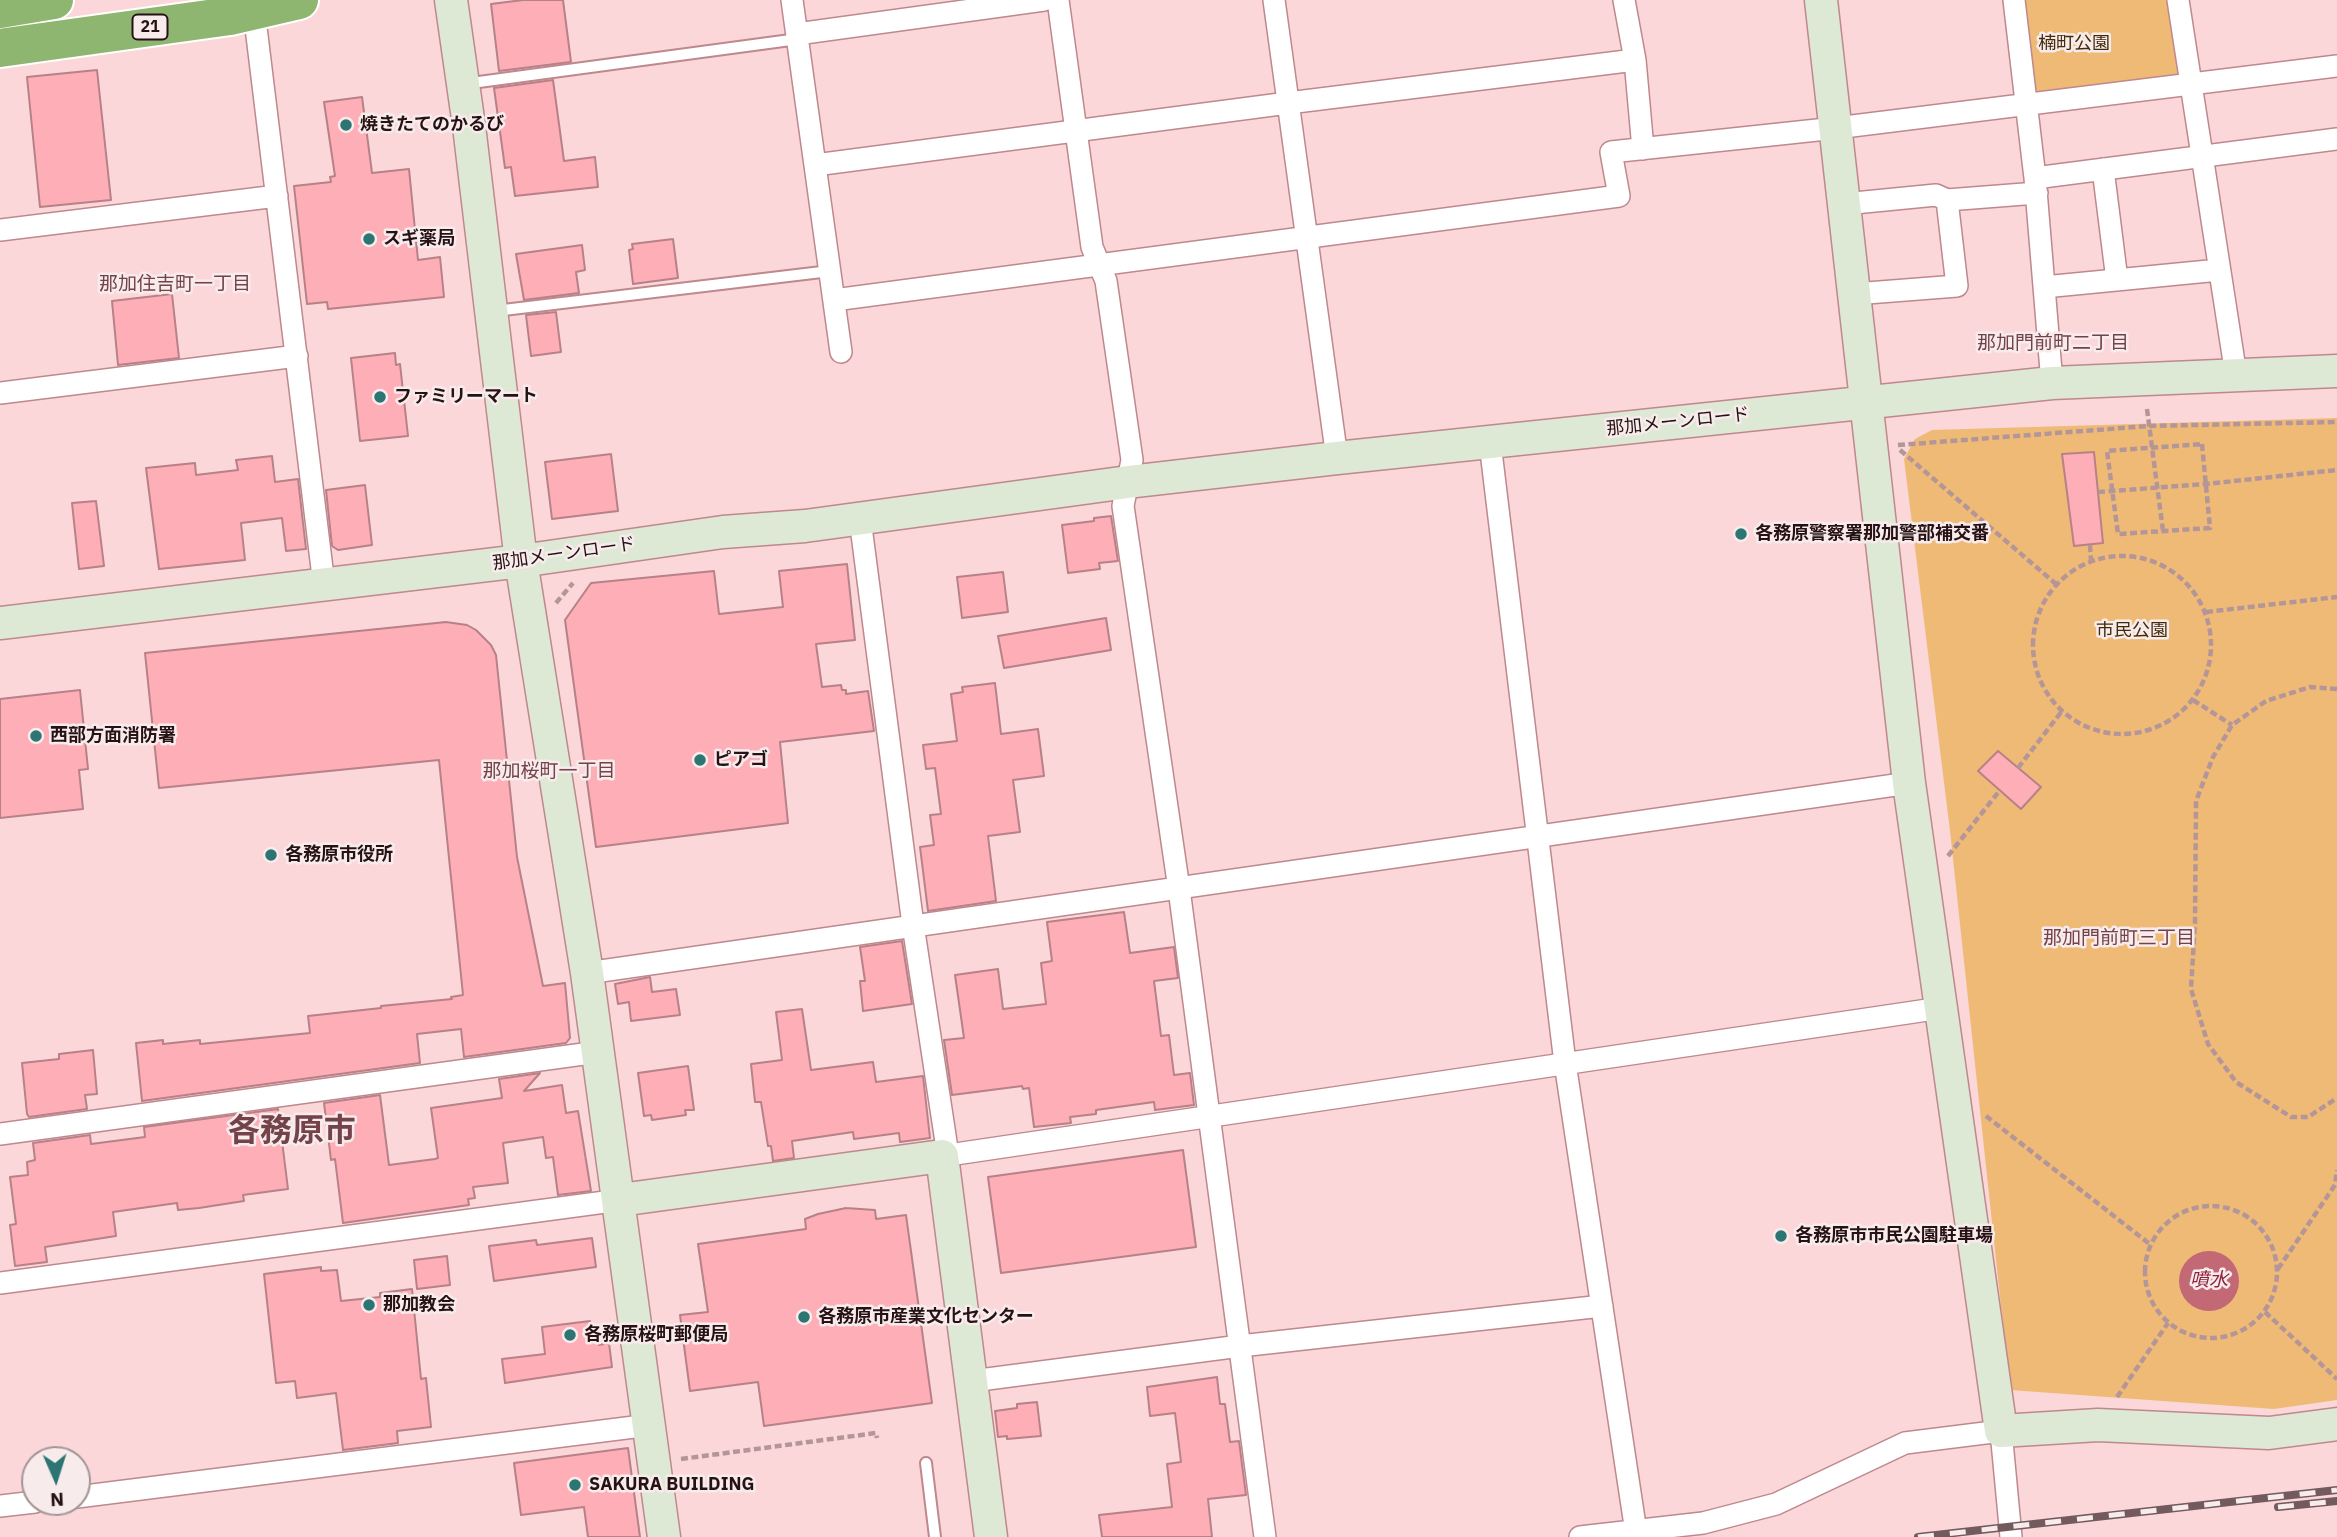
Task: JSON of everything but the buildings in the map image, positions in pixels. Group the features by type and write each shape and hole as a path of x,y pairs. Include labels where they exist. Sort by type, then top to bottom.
{"highway":[{"path":"0,9 54,0"},
{"name":"21","path":"0,48 230,16 299,0"}],"street":[{"path":"451,0 492,311 521,561 587,973 664,1537"},
{"path":"792,0 841,352"},
{"path":"797,37 1044,0"},
{"path":"1058,0 1092,247 1106,281 1132,460 1124,506 1179,889 1265,1537"},
{"path":"1273,0 1337,458"},
{"path":"1624,0 1635,60 1643,149"},
{"path":"1821,0 1909,783 2001,1430 2011,1537"},
{"path":"2014,0 2028,104 2052,383"},
{"path":"2178,0 2236,375 2337,371"},
{"path":"254,10 324,584"},
{"path":"815,165 1635,60"},
{"path":"834,300 1619,196 1611,152 1836,128 2337,66"},
{"path":"1844,204 1936,195 1947,200 2036,186 2103,169 2337,139"},
{"path":"2103,169 2117,280"},
{"path":"0,230 277,196"},
{"path":"1854,294 1957,286 1947,200"},
{"path":"2044,287 2219,270"},
{"path":"0,393 297,356"},
{"name":"那加メーンロード","path":"0,623 521,561 723,532 805,526 1128,482 1337,458 2052,383 2236,375"},
{"path":"1490,443 1564,1063 1636,1532"},
{"path":"860,519 945,1156 991,1537"},
{"path":"587,973 1909,783"},
{"path":"0,1283 945,1156 1941,1008"},
{"path":"0,1134 598,1052"},
{"path":"972,1381 1240,1346 1602,1306"},
{"path":"1580,1537 1703,1523 1776,1504 1905,1443 2001,1430 2098,1425 2269,1433 2337,1424"},
{"path":"91,1495 650,1426"},
{"path":"0,1506 21,1504"}],"lane":[{"path":"463,84 797,37"},
{"path":"492,311 830,271"},
{"path":"926,1463 935,1537"}],"path":[{"path":"2147,409 2163,531"},
{"path":"2056,584 1895,445 2149,426 2337,422"},
{"path":"2202,444 2210,528 2118,534 2107,451 2151,448 2202,444"},
{"path":"2098,492 2335,472"},
{"path":"2090,545 2092,562"},
{"path":"2136,556 2165,566 2190,585 2206,612 2212,642 2208,673 2193,700 2170,721 2141,732 2113,734 2085,726 2062,711 2044,689 2034,663 2033,635 2040,608 2056,584 2078,567 2092,562 2104,557 2136,556"},
{"path":"2206,612 2337,597"},
{"path":"2337,689 2310,687 2266,701 2232,725 2213,757 2196,800 2195,923 2191,989 2208,1044 2236,1082 2291,1117 2308,1117 2337,1098"},
{"path":"2193,700 2232,725"},
{"path":"2018,768 2062,711"},
{"path":"1947,858 2000,790"},
{"path":"1952,1090 2151,1245"},
{"path":"2278,1270 2335,1185 2337,1170"},
{"path":"2200,1207 2222,1207 2244,1214 2261,1228 2273,1248 2278,1270 2275,1292 2265,1312 2249,1328 2228,1336 2207,1339 2186,1334 2168,1323 2154,1306 2146,1287 2145,1265 2151,1245 2163,1227 2179,1214 2200,1207"},
{"path":"2265,1312 2337,1379"},
{"path":"2098,1425 2168,1323"},
{"path":"654,1462 876,1433 877,1438"}],"green space":[{"name":"楠町公園","path":"2021,0 2172,0 2183,75 2033,93"},
{"name":"市民公園","path":"2337,418 2337,1400 2274,1409 2010,1390 1950,831 1904,459 1915,439 1932,430"}],"water":[{"name":"噴水","path":"2203,1251 2215,1251 2234,1264 2239,1281 2237,1293 2226,1306 2215,1311 2203,1311 2184,1298 2179,1287 2179,1275 2192,1256"}],"railway":[{"path":"1918,1537 2337,1490"},
{"path":"2278,1507 2337,1501"}],"place":[{"name":"焼きたてのかるび","path":"346,125"},
{"name":"スギ薬局","path":"369,239"},
{"name":"ファミリーマート","path":"380,397"},
{"name":"各務原警察署那加警部補交番","path":"1741,534"},
{"name":"西部方面消防署","path":"36,736"},
{"name":"ピアゴ","path":"700,760"},
{"name":"各務原市役所","path":"271,855"},
{"name":"各務原市市民公園駐車場","path":"1781,1236"},
{"name":"那加教会","path":"369,1305"},
{"name":"各務原市産業文化センター","path":"804,1317"},
{"name":"各務原桜町郵便局","path":"570,1335"},
{"name":"SAKURA BUILDING","path":"575,1485"}],"district":[{"name":"那加住吉町一丁目","path":"175,285"},
{"name":"那加門前町二丁目","path":"2053,344"},
{"name":"那加桜町一丁目","path":"549,772"},
{"name":"那加門前町三丁目","path":"2119,939"},
{"name":"各務原市","path":"292,1132"}]}
